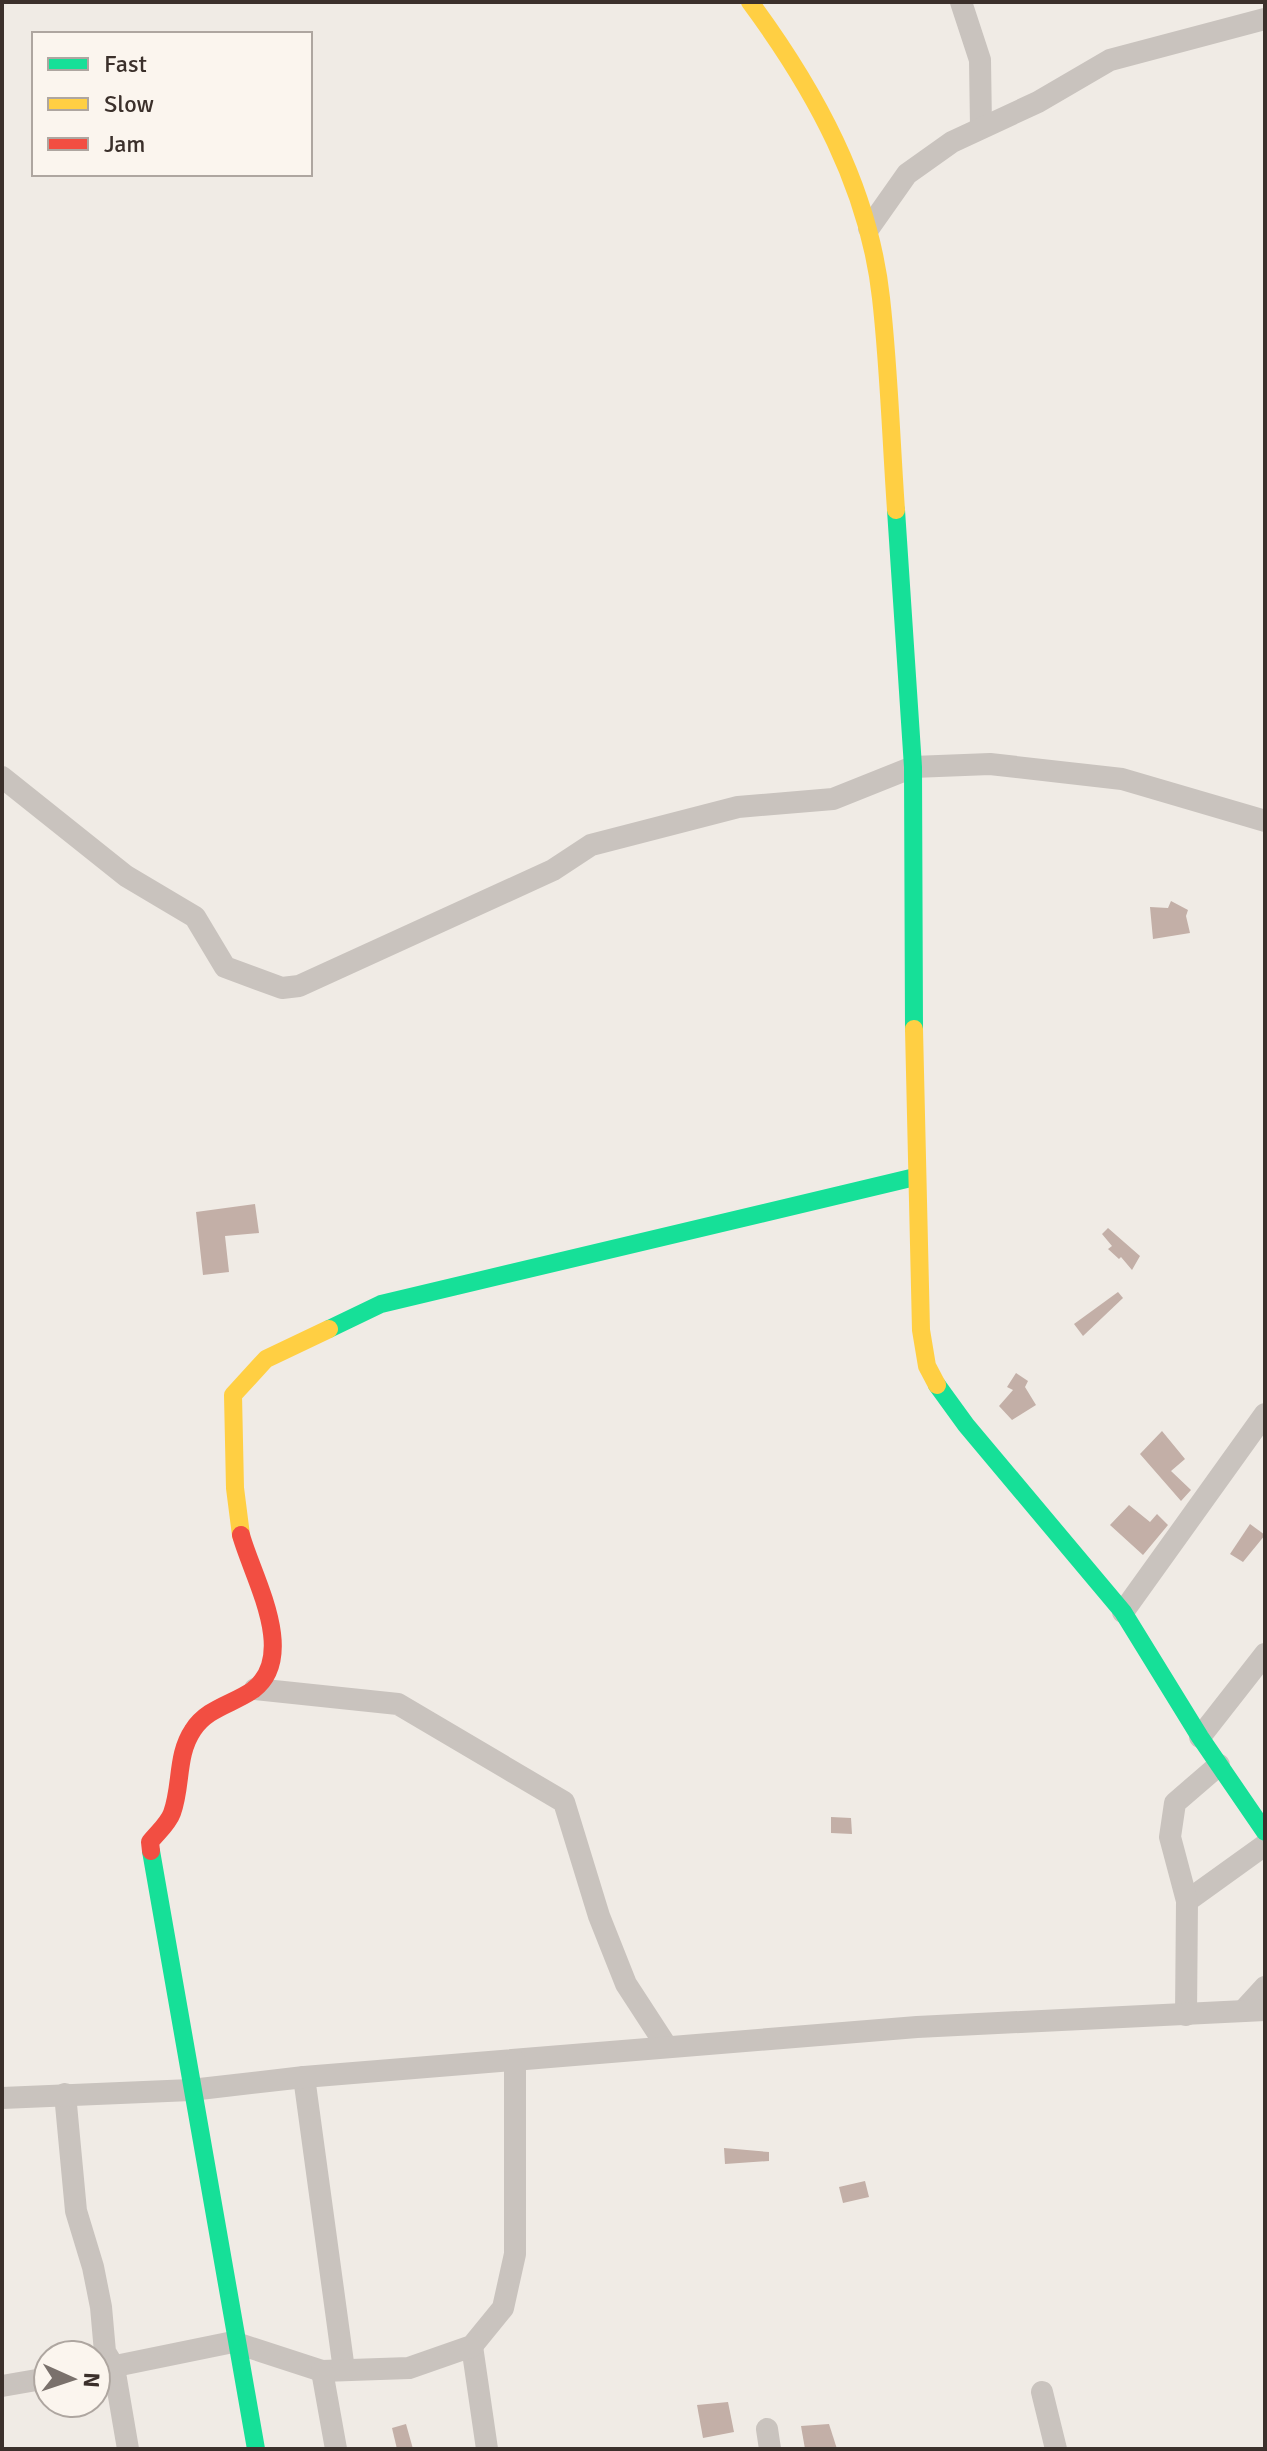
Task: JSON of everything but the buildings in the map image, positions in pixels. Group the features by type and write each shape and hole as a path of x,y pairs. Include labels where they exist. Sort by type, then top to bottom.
{"main road":[{"path":"750,2 805,81 836,138 869,228 881,296 913,767 915,1177 921,1330 927,1366 941,1393 966,1425 1123,1612 1200,1737 1265,1832"},
{"path":"256,2449 233,2342 175,1975 151,1882 150,1842 171,1817 183,1752 192,1731 204,1715 217,1706 255,1689 264,1678 270,1657 273,1626 266,1596 241,1538 237,1517 233,1395 266,1359 381,1304 915,1177"}],"street":[{"path":"961,2 980,60 981,127"},
{"path":"869,228 907,174 952,142 1038,102 1128,53 1235,30 1265,19"},
{"path":"2,777 126,876 195,917 225,967 282,988 299,986 553,870 591,845 738,807 833,799 913,767 990,764 1122,779 1265,821"},
{"path":"1123,1612 1265,1414"},
{"path":"1200,1737 1265,1654"},
{"path":"255,1689 398,1704 564,1802 599,1916 626,1984 667,2047"},
{"path":"1186,2015 1187,1901 1170,1837 1175,1803 1219,1765"},
{"path":"1187,1901 1265,1845"},
{"path":"2,2098 191,2090 304,2077 917,2027 1254,2011 1265,1987"},
{"path":"112,2367 233,2342 333,2371 409,2368 472,2346 503,2308 515,2254 515,2061"},
{"path":"304,2077 333,2371 336,2449"},
{"path":"65,2094 76,2211 101,2307 104,2339"},
{"path":"472,2346 487,2449"},
{"path":"2,2386 32,2381"},
{"path":"1042,2392 1056,2449"},
{"path":"112,2393 128,2449"}],"traffic: fast":[{"path":"896,510 913,767 914,1029"},
{"path":"329,1329 381,1304 915,1177"},
{"path":"937,1385 966,1425 1123,1612 1200,1737 1265,1832"},
{"path":"151,1851 256,2449"}],"traffic: slow":[{"path":"750,2 817,105 865,218 881,298 896,510"},
{"path":"914,1029 921,1330 927,1366 937,1385"},
{"path":"241,1535 235,1488 233,1395 266,1359 329,1329"}],"traffic: jam":[{"path":"151,1851 150,1842 172,1813 184,1750 193,1730 205,1716 253,1690 266,1675 272,1657 268,1615 241,1535"}]}
